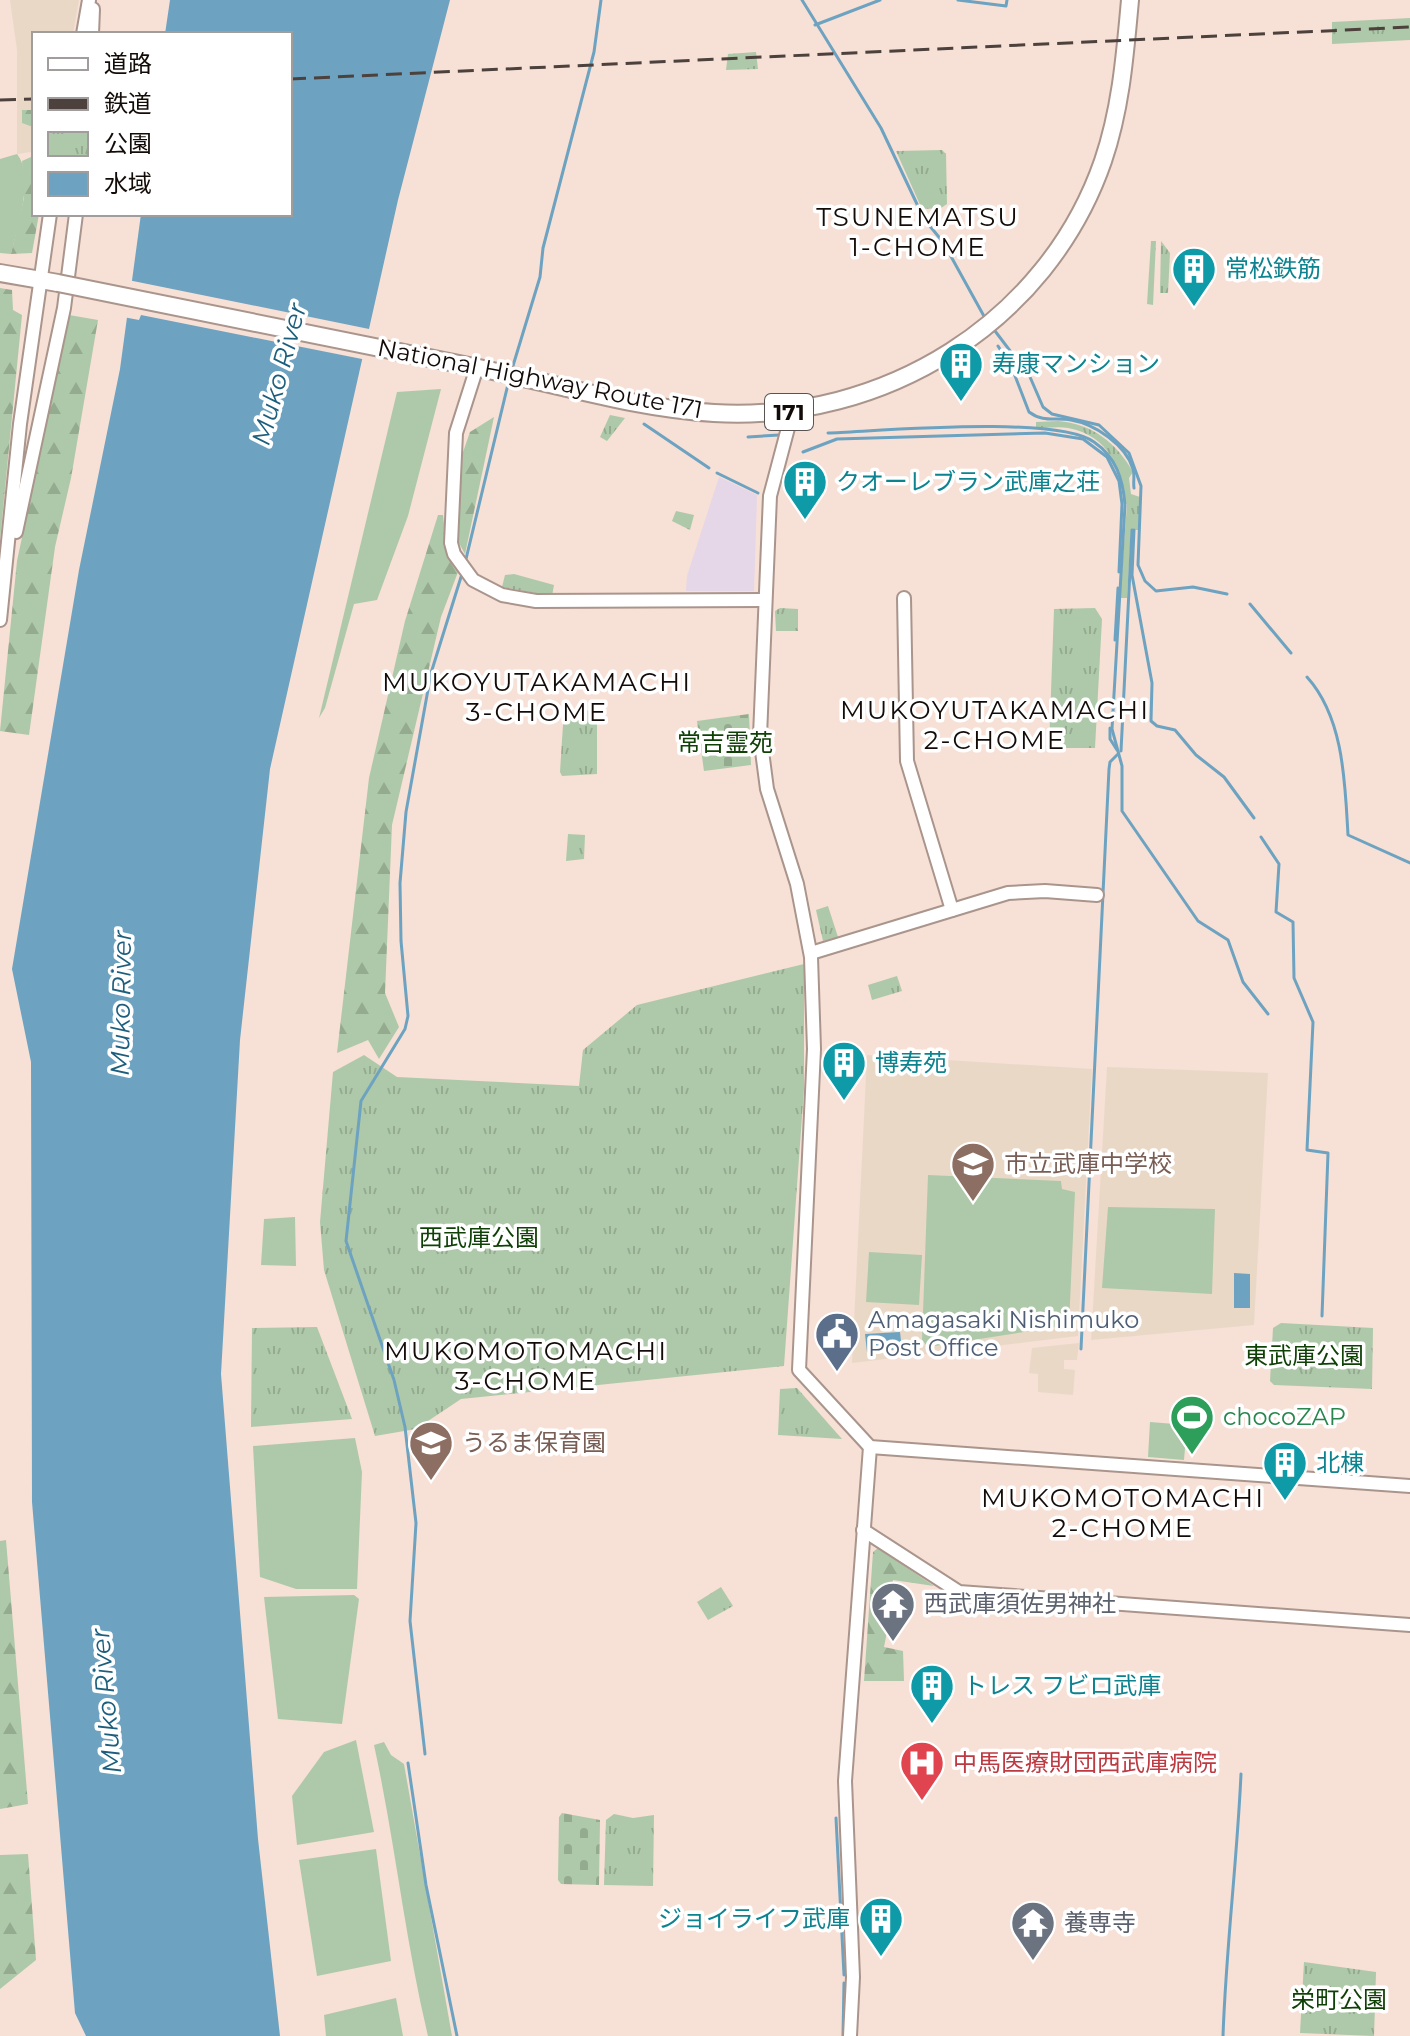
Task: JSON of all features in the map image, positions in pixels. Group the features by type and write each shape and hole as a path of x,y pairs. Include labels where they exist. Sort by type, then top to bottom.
{"highway":[{"name":"National Highway Route 171","path":"0,273 662,407 713,413 787,412 854,398 924,369 993,322 1061,245 1088,198 1102,164 1123,82 1130,0"}],"street":[{"path":"83,32 91,0"},
{"path":"91,0 92,32"},
{"path":"0,620 50,216"},
{"path":"7,566 64,308 76,216"},
{"path":"470,366 456,433 449,532 454,554 473,580 502,595 536,601 765,600"},
{"path":"788,428 770,496 761,760 774,814 797,884 811,953 814,1049 799,1370 870,1447 1410,1486"},
{"path":"904,598 907,761 952,910"},
{"path":"811,953 1008,893 1045,891 1097,895"},
{"path":"850,2036 853,1977 845,1781 870,1447"},
{"path":"863,1530 959,1592 1410,1625"}],"shaded area":[{"path":"10,0 79,0 73,32 32,32 32,150 17,154 17,50"},
{"path":"719,477 757,495 754,591 686,591 687,576"},
{"name":"市立武庫中学校","path":"867,1055 1092,1069 1078,1336 852,1363"},
{"path":"1107,1067 1268,1073 1254,1325 1091,1340"},
{"path":"1079,1343 1077,1360 1064,1360 1064,1369 1075,1370 1073,1395 1038,1392 1038,1374 1029,1373 1032,1348"}],"green space":[{"path":"1410,18 1410,40 1332,44 1332,22"},
{"path":"756,52 758,69 726,70 728,54"},
{"path":"22,110 32,110 32,127 22,123"},
{"path":"32,142 32,216 39,216 32,253 11,254 24,198 22,161 31,157"},
{"path":"942,150 946,154 947,204 941,208 922,209 896,151"},
{"path":"17,154 24,175 23,203 11,254 0,253 0,159"},
{"path":"1151,241 1156,241 1153,305 1147,304"},
{"path":"1161,241 1170,253 1168,293 1160,293"},
{"path":"0,288 12,290 13,310 22,315 0,540"},
{"path":"69,315 98,320 71,478 55,547 29,735 0,731 17,561"},
{"path":"441,389 408,516 377,600 354,604 325,708 319,718 397,392"},
{"path":"610,415 625,418 607,441 600,437"},
{"path":"494,417 465,554 454,534 462,455 470,432"},
{"path":"1058,421 1082,426 1102,436 1119,452 1133,472 1129,478 1131,494 1140,497 1139,530 1131,530 1127,598 1120,598 1127,504 1124,503 1116,466 1103,446 1082,432 1064,427 1036,427 1036,422"},
{"path":"676,511 694,515 690,530 672,521"},
{"path":"438,515 443,515 447,551 458,572 441,617 392,825 385,993 399,1027 379,1059 368,1040 337,1053 369,778 405,621"},
{"path":"514,574 554,585 552,596 502,587 505,575"},
{"path":"780,608 798,609 798,631 776,631 775,611"},
{"path":"1095,608 1102,619 1095,748 1049,748 1054,609"},
{"path":"564,709 597,711 597,774 562,776"},
{"name":"常吉霊苑","path":"749,714 751,765 704,771 697,721"},
{"path":"568,834 585,835 584,859 566,861"},
{"path":"828,906 838,937 823,941 816,910"},
{"name":"西武庫公園","path":"804,964 804,1089 784,1366 461,1399 416,1429 375,1436 324,1270 320,1222 333,1072 364,1055 397,1077 579,1086 583,1050 637,1005"},
{"path":"897,976 902,991 872,1000 868,985"},
{"path":"928,1175 1061,1181 1062,1189 1075,1192 1069,1325 928,1347 922,1340"},
{"path":"1108,1207 1215,1209 1212,1294 1102,1288"},
{"path":"295,1217 296,1266 261,1265 264,1219"},
{"path":"869,1252 922,1255 919,1305 866,1302"},
{"name":"東武庫公園","path":"1281,1323 1373,1328 1372,1389 1274,1385 1270,1381 1273,1328"},
{"path":"317,1327 352,1419 251,1427 252,1328"},
{"path":"797,1388 842,1439 778,1435 780,1389"},
{"path":"1150,1422 1187,1425 1184,1460 1148,1457"},
{"path":"355,1438 362,1472 357,1589 296,1589 260,1577 253,1446"},
{"path":"6,1540 28,1804 0,1809 0,1541"},
{"path":"878,1548 934,1586 893,1580 890,1608 900,1619 902,1631 887,1632 884,1647 903,1651 904,1681 864,1681 873,1552"},
{"path":"721,1587 733,1606 708,1620 697,1602"},
{"path":"354,1595 359,1599 342,1724 278,1719 264,1597"},
{"path":"356,1740 374,1832 297,1845 292,1796 324,1752"},
{"path":"384,1742 391,1755 404,1764 452,2036 428,2036 374,1745"},
{"path":"562,1813 600,1820 599,1885 561,1884 558,1880 559,1817"},
{"path":"614,1814 633,1818 654,1815 653,1886 604,1885 606,1820"},
{"path":"376,1849 391,1961 317,1976 299,1860"},
{"path":"28,1854 36,1960 0,1989 0,1855"},
{"name":"栄町公園","path":"1304,1962 1376,1972 1374,2036 1300,2033"},
{"path":"396,1998 403,2036 326,2036 324,2015"}],"water":[{"name":"Muko River","path":"170,0 450,0 398,200 270,769 240,1040 221,1374 258,1839 280,2036 86,2036 75,2013 32,1502 31,1062 12,969 79,570 120,369 141,216 292,216 292,32 165,32"},
{"path":"1234,1273 1250,1274 1250,1308 1234,1308"},
{"path":"900,1332 902,1349 867,1352 865,1334"}],"pier":[{"path":"128,280 374,330 367,360 141,315 139,320 123,317"}],"waterway":[{"path":"512,369 540,277 543,248 594,52 601,0"},
{"path":"802,0 881,128 924,219 943,242 985,318"},
{"path":"815,25 880,0"},
{"path":"958,0 1006,6 1007,0"},
{"path":"992,327 1030,377 1043,407 1052,414 1099,425 1129,453 1141,486 1138,565 1145,581 1156,591 1193,587 1227,594"},
{"path":"998,346 1012,368 1029,412 1045,419 1080,422 1108,437 1129,460 1134,471 1134,488"},
{"path":"466,559 509,380"},
{"path":"644,424 709,468"},
{"path":"828,433 967,427 1044,429 1074,434 1094,442 1108,455 1120,478 1125,505 1112,729 1122,766 1122,811 1198,921 1228,940 1243,982 1268,1014"},
{"path":"803,452 837,439 1045,433 1083,439 1107,457 1119,481 1122,504 1119,572"},
{"path":"748,437 779,435"},
{"path":"717,473 758,493"},
{"path":"1121,751 1132,530"},
{"path":"1134,530 1132,575 1152,683 1151,721 1157,726 1175,730 1196,755 1224,777 1254,818"},
{"path":"425,1754 410,1621 416,1523 405,1427 394,1380 346,1241 361,1101 405,1029 408,1016 401,941 400,883 406,812 431,673 461,577"},
{"path":"1115,640 1118,588"},
{"path":"1250,604 1291,653"},
{"path":"1307,677 1329,712 1335,731 1343,773 1348,835 1410,863"},
{"path":"1110,728 1110,739 1117,750"},
{"path":"1081,1349 1109,769 1110,762 1118,754"},
{"path":"1261,837 1279,864 1276,912 1293,922 1294,978 1313,1022 1307,1150 1328,1153 1322,1316"},
{"path":"408,1763 426,1885 457,2036"},
{"path":"1223,2036 1241,1774"},
{"path":"836,1818 844,1975"},
{"path":"843,2036 844,1983"}],"railway":[{"path":"292,79 1410,27"},
{"path":"0,100 32,99"}],"place":[{"name":"常松鉄筋","path":"1194,308"},
{"name":"寿康マンション","path":"961,403"},
{"name":"クオーレブラン武庫之荘","path":"805,521"},
{"name":"博寿苑","path":"844,1102"},
{"name":"市立武庫中学校","path":"973,1203"},
{"name":"Amagasaki Nishimuko Post Office","path":"837,1373"},
{"name":"chocoZAP","path":"1192,1456"},
{"name":"うるま保育園","path":"431,1482"},
{"name":"北棟","path":"1285,1502"},
{"name":"西武庫須佐男神社","path":"893,1643"},
{"name":"トレス フビロ武庫","path":"932,1725"},
{"name":"中馬医療財団西武庫病院","path":"922,1802"},
{"name":"ジョイライフ武庫","path":"881,1958"},
{"name":"養専寺","path":"1033,1962"}],"district":[{"name":"TSUNEMATSU 1-CHOME","path":"918,232"},
{"name":"MUKOYUTAKAMACHI 3-CHOME","path":"537,697"},
{"name":"MUKOYUTAKAMACHI 2-CHOME","path":"995,725"},
{"name":"MUKOMOTOMACHI 3-CHOME","path":"526,1366"},
{"name":"MUKOMOTOMACHI 2-CHOME","path":"1123,1513"}]}
